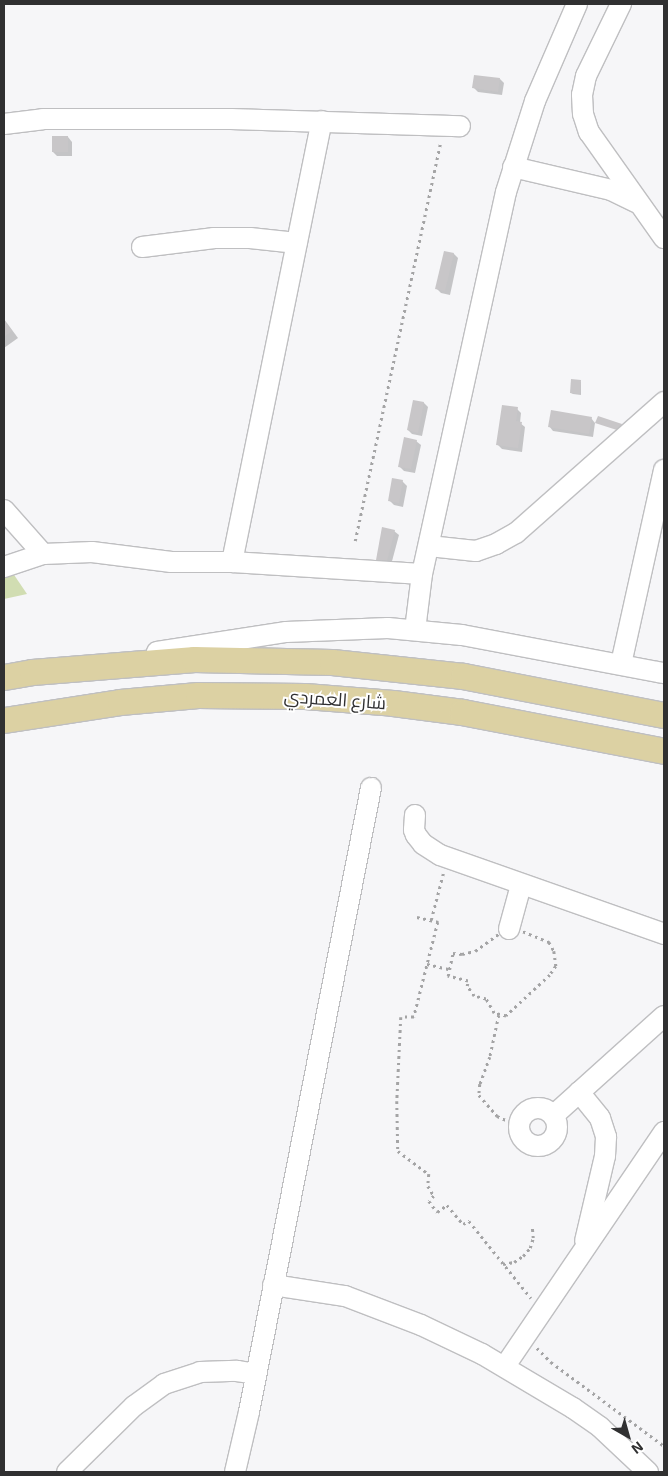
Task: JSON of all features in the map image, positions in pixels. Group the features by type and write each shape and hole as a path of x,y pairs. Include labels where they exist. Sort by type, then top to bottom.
{"main road":[{"name":"شارع العمردي","path":"4,677 113,665 194,659 378,665 463,676 664,715"},
{"name":"شارع العمردي","path":"4,720 120,702 198,695 305,696 393,703 462,712 662,751"}],"street":[{"path":"415,630 422,574 430,546 513,167 535,101 577,4"},
{"path":"621,4 586,76 582,95 583,114 589,132 664,238"},
{"path":"4,124 44,119 322,121 452,126"},
{"path":"232,562 322,121"},
{"path":"513,167 611,190 638,203"},
{"path":"142,246 214,238 250,238 297,243"},
{"path":"430,546 476,551 496,544 516,533 664,402"},
{"path":"621,664 664,470"},
{"path":"4,510 43,554"},
{"path":"4,567 43,554 92,552 171,562 232,562 422,574"},
{"path":"113,665 190,646 286,632 374,628 462,635 664,673"},
{"path":"235,1472 372,788"},
{"path":"415,815 414,830 420,841 434,852 664,934"},
{"path":"509,929 521,884"},
{"path":"554,1115 664,1016"},
{"path":"579,1092 600,1118 606,1137 606,1146 582,1252"},
{"path":"542,1108 554,1115 557,1128 552,1140 547,1144 534,1145 528,1143 520,1133 520,1120 529,1110 542,1108"},
{"path":"505,1366 664,1132"},
{"path":"273,1285 353,1299 421,1325 505,1366 552,1394 600,1427 648,1472"},
{"path":"67,1472 134,1406 164,1384 200,1372 237,1371 256,1374"}],"path":[{"path":"355,541 452,126"},
{"path":"431,920 448,858"},
{"path":"417,918 438,922 414,1017 401,1017 397,1101 398,1151 429,1174 428,1186 434,1196 428,1201 438,1212 447,1205 463,1224 469,1221 529,1295 540,1315"},
{"path":"509,929 524,930 545,939 554,951 556,966 550,975 506,1016 494,1013 486,999 474,996 467,986 468,981 448,976 452,953 462,954 475,951 500,933 509,929"},
{"path":"427,964 449,968"},
{"path":"500,1014 490,1057 478,1095 497,1116 519,1126"},
{"path":"503,1264 514,1262 526,1252 533,1238 532,1227"},
{"path":"524,1338 545,1357 664,1446"}],"green space":[{"path":"4,560 27,594 4,599"}],"building":[{"path":"474,75 500,78 498,92 472,88"},
{"path":"52,136 68,136 68,152 52,152"},
{"path":"444,251 454,253 445,291 435,289"},
{"path":"4,320 12,331 4,337"},
{"path":"571,379 581,380 580,394 570,393"},
{"path":"413,400 424,402 418,433 407,430"},
{"path":"502,405 518,407 516,421 522,422 518,448 496,445"},
{"path":"551,410 592,417 589,434 548,427"},
{"path":"598,416 622,424 620,431 595,423"},
{"path":"404,437 417,440 411,469 398,467"},
{"path":"392,478 403,480 399,503 388,501"},
{"path":"382,527 395,530 387,561 376,560"}]}
